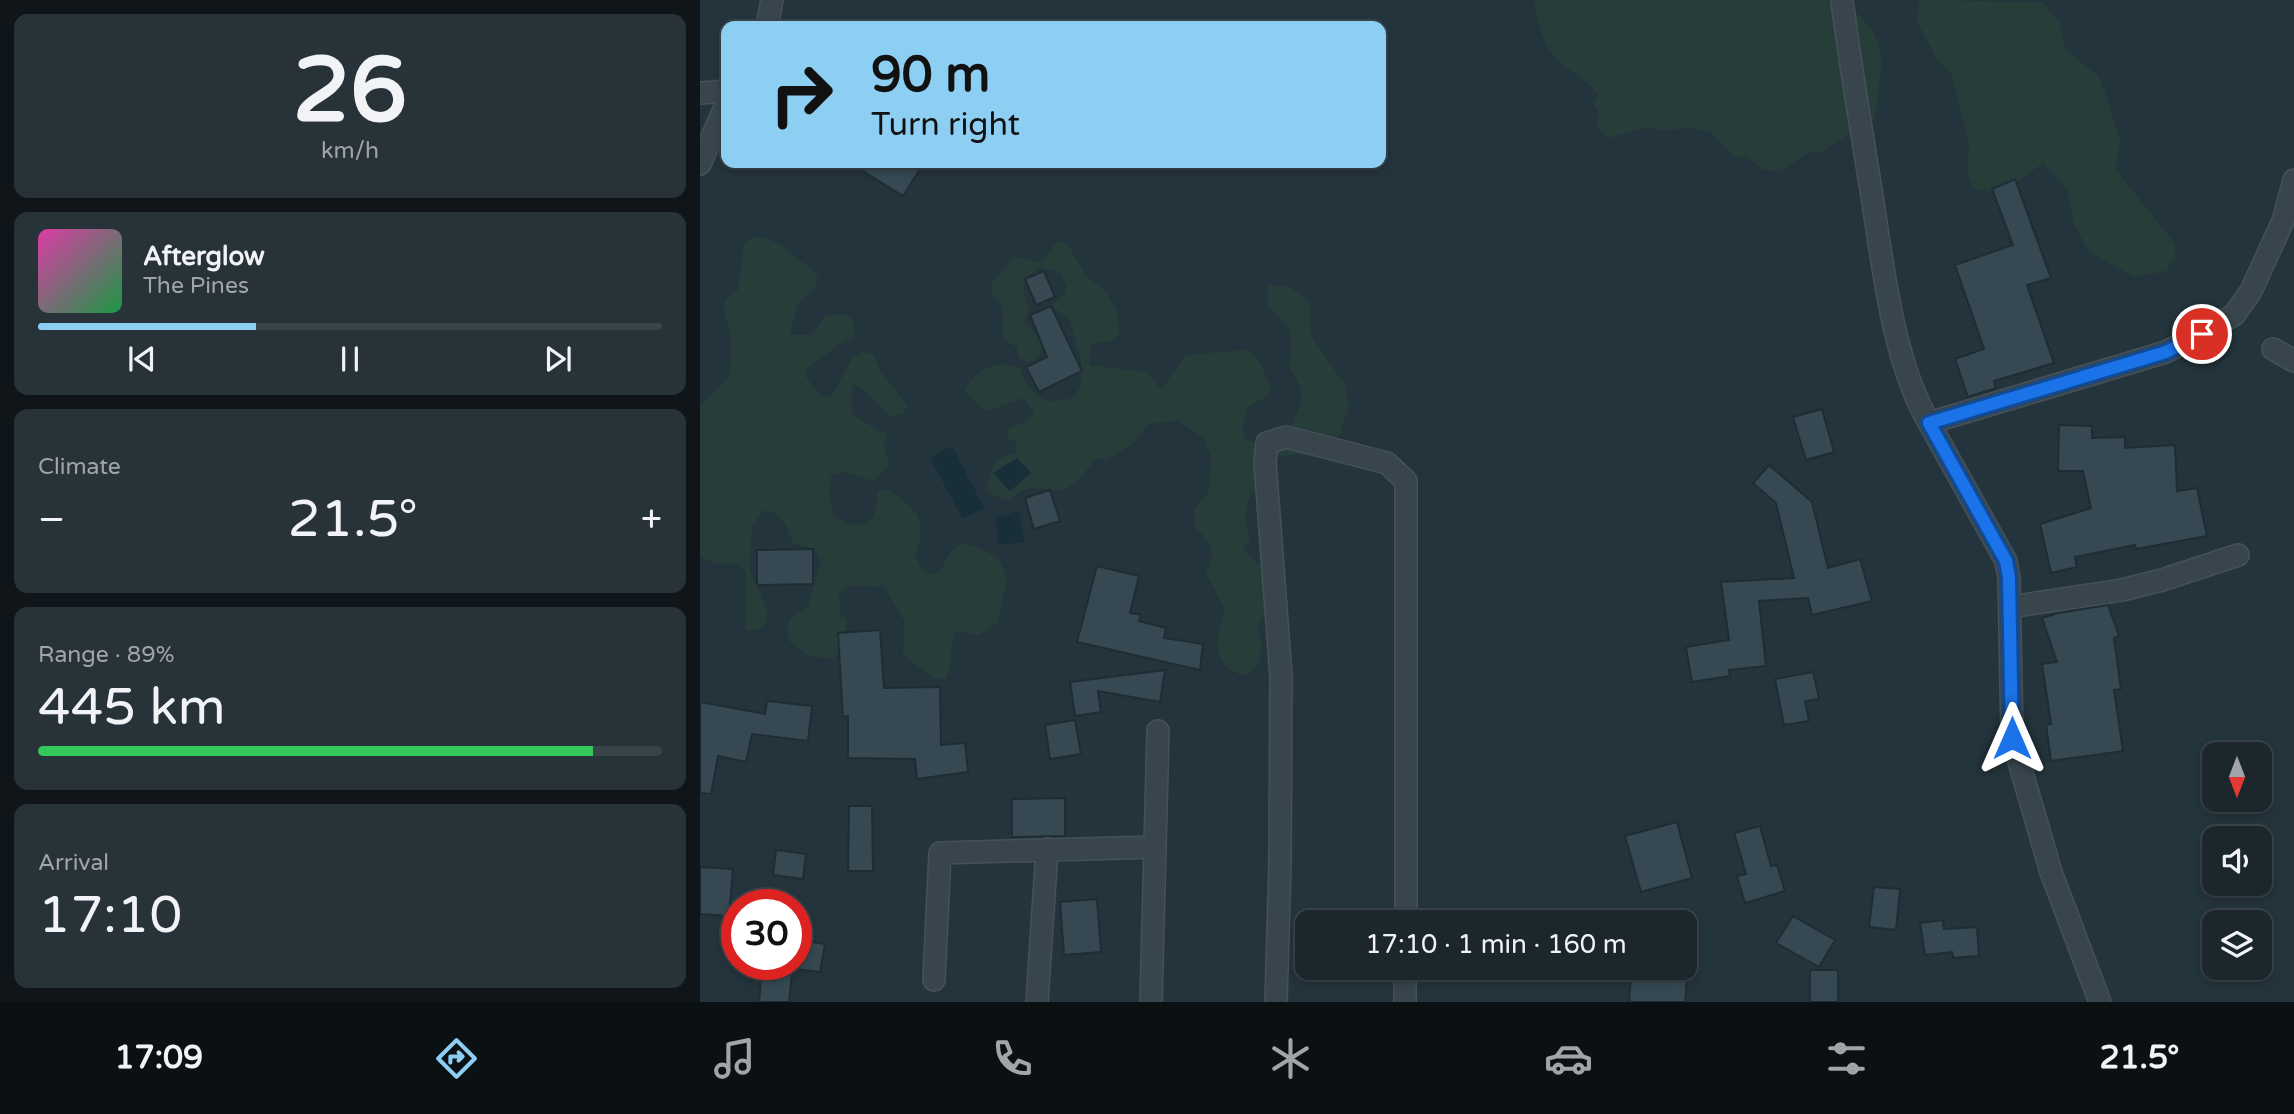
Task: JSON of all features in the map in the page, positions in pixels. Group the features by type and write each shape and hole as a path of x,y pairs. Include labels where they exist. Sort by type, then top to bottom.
{"street":[{"path":"768,21 772,0"},
{"path":"1842,0 1888,287 1906,374 1914,397 2006,561 2010,607 2012,738 2051,872 2100,1002"},
{"path":"700,93 721,91"},
{"path":"700,163 721,116"},
{"path":"1929,423 2166,352 2234,315 2251,291 2283,222 2294,180"},
{"path":"2273,349 2294,361"},
{"path":"1276,1002 1281,676 1265,462 1267,443 1286,438 1387,463 1406,481 1406,910"},
{"path":"2010,607 2122,590 2238,555"},
{"path":"1151,1002 1158,731"},
{"path":"933,979 940,853 1155,847"},
{"path":"1037,1002 1047,849"},
{"path":"1405,980 1405,1002"}],"green space":[{"path":"1534,0 1841,0 1869,27 1880,52 1880,80 1875,118 1821,152 1810,152 1779,172 1762,169 1747,156 1736,157 1712,133 1694,128 1660,130 1651,127 1608,138 1597,126 1599,111 1593,103 1598,95 1549,49 1539,25"},
{"path":"1919,0 2043,2 2059,22 2066,50 2098,76 2120,140 2116,170 2175,244 2175,258 2166,271 2135,277 2089,252 2073,222 2067,189 2043,163 2003,189 1985,191 1974,188 1967,173 1969,143 1951,73 1938,61 1917,22"},
{"path":"752,237 761,237 783,245 818,278 815,289 798,303 790,335 812,335 825,316 845,314 853,320 855,339 844,341 807,368 806,377 820,395 831,397 852,358 864,352 873,354 881,372 908,406 902,414 890,416 863,389 852,385 852,415 887,435 884,445 889,465 875,481 842,472 831,476 829,496 834,517 850,524 863,524 874,517 878,491 888,490 918,516 921,532 915,554 922,571 931,575 941,571 952,550 964,544 999,558 1007,578 998,623 979,635 956,631 950,668 945,680 934,678 903,655 904,621 885,587 849,586 839,593 840,613 847,621 842,652 832,659 809,656 790,642 787,630 790,619 808,606 821,562 816,551 793,543 786,526 776,515 764,510 752,526 750,570 768,613 766,624 756,630 745,629 746,571 738,563 715,564 700,556 700,406 729,376 731,341 724,306 730,295 738,290 744,244"},
{"path":"1057,241 1069,246 1086,276 1106,291 1117,311 1120,334 1111,341 1091,344 1089,365 1147,372 1161,390 1186,355 1245,350 1256,355 1272,389 1265,398 1247,407 1243,429 1245,440 1269,444 1289,433 1301,399 1299,386 1289,368 1290,333 1288,327 1268,306 1267,285 1290,287 1310,301 1311,336 1345,385 1349,408 1336,442 1328,450 1277,457 1260,469 1254,493 1249,496 1245,520 1250,542 1242,547 1257,564 1280,567 1283,578 1257,628 1261,640 1260,662 1245,676 1233,671 1220,658 1219,630 1225,609 1206,574 1211,548 1195,527 1195,508 1209,491 1211,456 1203,437 1177,421 1148,424 1134,443 1107,460 1097,458 1079,479 1066,488 1033,488 1008,500 985,490 996,460 1016,452 1016,442 1008,439 1007,429 1027,421 1034,412 1023,398 985,412 965,391 974,377 995,365 1012,365 1020,368 1030,389 1044,399 1055,401 1073,398 1079,390 1082,370 1069,318 1051,306 1064,295 1067,286 1059,272 1039,267 1025,279 1023,290 1030,312 1024,321 1041,342 1038,358 1028,362 1019,358 1017,348 1002,337 1003,308 991,293 992,283 1015,256 1041,263"}],"water":[{"path":"952,446 984,508 963,519 930,458"},
{"path":"1017,458 1031,473 1010,491 993,473"},
{"path":"1019,511 1024,542 998,545 996,518"}],"building":[{"path":"858,168 921,168 903,196"},
{"path":"2015,179 2051,278 2027,285 2054,363 1994,381 1996,388 1968,397 1955,359 1984,349 1955,265 2013,245 1992,189"},
{"path":"1044,271 1055,297 1036,305 1025,279"},
{"path":"1051,306 1082,371 1039,392 1026,367 1047,357 1030,315"},
{"path":"1822,409 1834,452 1806,460 1793,417"},
{"path":"2059,425 2092,426 2092,438 2125,437 2125,448 2175,445 2177,491 2197,488 2207,536 2136,549 2135,545 2075,557 2077,567 2051,573 2040,524 2091,508 2083,471 2058,471"},
{"path":"1769,465 1812,502 1828,568 1860,559 1872,601 1812,615 1808,598 1759,601 1766,666 1729,670 1730,676 1692,682 1686,647 1729,640 1721,582 1794,578 1776,503 1753,483"},
{"path":"1050,490 1060,521 1034,529 1025,498"},
{"path":"813,549 813,584 757,585 757,550"},
{"path":"1097,566 1139,576 1130,613 1141,615 1139,621 1166,628 1164,638 1203,644 1200,670 1077,642"},
{"path":"2108,605 2119,636 2114,638 2121,689 2114,690 2123,751 2051,761 2046,725 2051,724 2042,664 2057,662 2042,618"},
{"path":"880,630 884,688 940,687 941,745 965,743 968,772 917,779 915,759 848,758 848,716 843,717 838,633"},
{"path":"1165,670 1160,702 1098,691 1101,712 1075,716 1070,682"},
{"path":"1813,672 1819,699 1805,701 1809,721 1784,725 1775,679"},
{"path":"767,701 812,706 808,741 752,734 746,762 718,756 711,794 700,793 700,702 765,714"},
{"path":"1075,720 1081,754 1050,759 1045,725"},
{"path":"1065,798 1065,836 1012,837 1012,799"},
{"path":"849,806 872,806 873,871 848,871"},
{"path":"1677,822 1692,878 1641,892 1625,836"},
{"path":"1760,826 1771,866 1777,865 1785,891 1745,903 1737,876 1746,874 1734,833"},
{"path":"776,850 806,854 803,879 773,875"},
{"path":"700,867 733,869 731,889 721,889 721,915 700,914"},
{"path":"1874,887 1900,889 1896,930 1869,927"},
{"path":"1097,899 1101,952 1064,955 1060,902"},
{"path":"1793,916 1835,940 1819,967 1776,943"},
{"path":"1943,920 1944,929 1977,927 1979,956 1953,958 1952,952 1925,955 1920,923"},
{"path":"812,942 825,944 820,972 812,971"},
{"path":"1810,970 1838,970 1838,1002 1810,1002"},
{"path":"761,980 791,980 789,1002 759,1002"},
{"path":"1631,980 1687,980 1685,1002 1629,1002"}],"route":[{"path":"2012,738 2010,607 2006,561 1929,423 2166,352 2202,334"}]}
